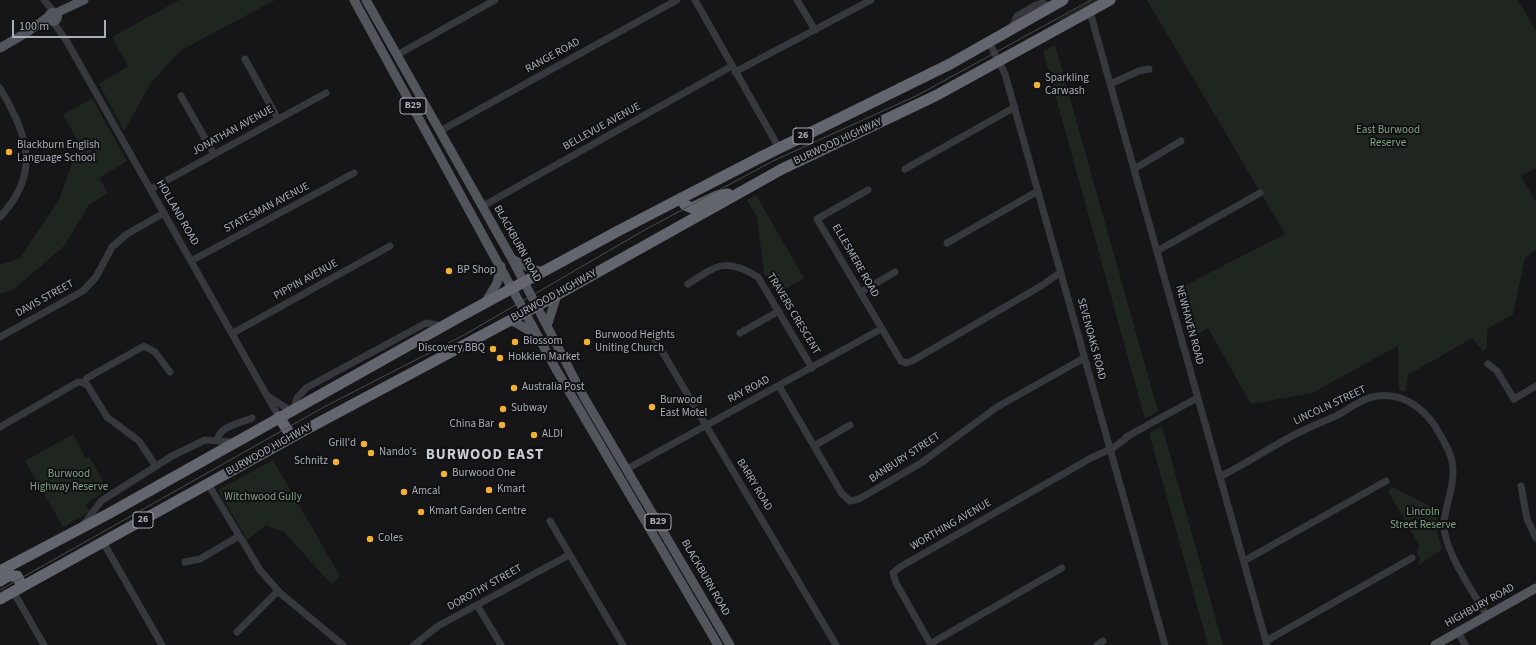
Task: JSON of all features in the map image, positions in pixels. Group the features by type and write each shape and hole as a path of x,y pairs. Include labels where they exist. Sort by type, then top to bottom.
{"highway":[{"name":"BURWOOD HIGHWAY","path":"0,571 80,529 442,326 681,198 950,64 1063,0"},
{"name":"BURWOOD HIGHWAY","path":"0,599 292,437 525,313 738,193 800,160 937,95 1110,0"},
{"path":"681,198 685,205 692,208 717,196 738,193"},
{"path":"279,417 292,437"},
{"path":"0,581 8,576 17,576 17,589"}],"main road":[{"path":"0,48 84,0"},
{"name":"BLACKBURN ROAD","path":"354,0 501,266 525,313 617,475 718,645"},
{"name":"BLACKBURN ROAD","path":"366,0 512,259 585,399 730,645"},
{"path":"388,60 397,56"},
{"path":"512,259 543,272"},
{"path":"485,303 497,283 501,266"},
{"path":"547,326 557,295"},
{"path":"511,320 538,336"},
{"path":"617,475 627,469"},
{"name":"HIGHBURY ROAD","path":"1435,645 1536,588"}],"street":[{"name":"HOLLAND ROAD","path":"43,0 233,333 273,409 279,417"},
{"path":"397,56 496,0"},
{"name":"RANGE ROAD","path":"440,131 677,0"},
{"path":"695,0 779,148"},
{"path":"797,0 815,30"},
{"name":"BELLEVUE AVENUE","path":"482,206 734,69 815,30 870,0"},
{"name":"NEWHAVEN ROAD","path":"1090,12 1197,398 1221,476 1267,643"},
{"name":"SEVENOAKS ROAD","path":"989,42 1005,74 1015,107 1165,645"},
{"path":"245,59 278,119"},
{"path":"1110,84 1138,71 1149,70"},
{"path":"0,88 16,117 23,134 27,154 19,190 9,207 0,217"},
{"name":"JONATHAN AVENUE","path":"150,189 326,93"},
{"path":"182,96 214,154"},
{"path":"905,169 1015,107"},
{"path":"1134,169 1181,141"},
{"name":"STATESMAN AVENUE","path":"191,261 354,173"},
{"name":"ELLESMERE ROAD","path":"868,190 817,218 861,292 896,356 901,361 906,363 912,361 1062,275"},
{"path":"947,243 1038,191"},
{"path":"1157,251 1260,193"},
{"name":"DAVIS STREET","path":"0,337 83,291 96,277 112,247 127,234 164,213"},
{"name":"PIPPIN AVENUE","path":"233,333 390,246"},
{"name":"TRAVERS CRESCENT","path":"688,284 710,269 727,264 740,267 758,276 812,368"},
{"path":"861,292 895,272"},
{"path":"740,333 779,311"},
{"name":"RAY ROAD","path":"627,469 881,329"},
{"name":"BARRY ROAD","path":"653,336 836,645"},
{"path":"84,383 87,378 144,346 155,352 170,372"},
{"name":"BANBURY STREET","path":"779,386 842,494 850,501 859,499 921,463 997,407 1084,358"},
{"path":"1488,364 1497,371 1514,399 1536,386"},
{"path":"0,427 78,382 84,383 88,386 107,417 139,441 155,465"},
{"name":"HOLLAND ROAD","path":"268,397 293,410"},
{"name":"LINCOLN STREET","path":"1221,476 1300,432 1329,419 1361,401 1382,397 1395,397 1412,402 1426,413 1448,448 1452,461 1454,482 1444,522 1446,540 1451,554 1487,616"},
{"name":"WORTHING AVENUE","path":"931,644 896,583 893,573 900,567 1197,398"},
{"path":"218,440 222,431 252,418"},
{"path":"814,446 850,425"},
{"name":"BURWOOD HIGHWAY","path":"80,529 99,502 155,465 199,442 218,440 235,442"},
{"path":"1244,561 1386,481"},
{"path":"208,484 260,570 278,591 343,645"},
{"path":"1521,486 1527,519 1536,538"},
{"path":"550,521 623,645"},
{"path":"185,562 200,559 239,536"},
{"path":"103,542 162,645"},
{"name":"DOROTHY STREET","path":"414,645 438,626 569,555"},
{"path":"1267,643 1412,558"},
{"path":"931,644 1062,568"},
{"path":"17,589 44,645"},
{"path":"237,632 278,591"},
{"path":"477,605 501,645"},
{"path":"1458,632 1465,645"}],"green space":[{"path":"179,0 275,0 180,51 151,83 124,131 99,84 128,66 112,37"},
{"path":"1092,0 1100,0 1060,22 1058,20"},
{"name":"East Burwood Reserve","path":"1147,0 1518,0 1536,31 1536,168 1521,176 1536,202 1536,250 1525,258 1513,314 1487,329 1487,348 1483,351 1472,338 1408,375 1405,392 1399,390 1398,346 1312,393 1251,404 1208,328 1190,339 1176,290 1285,234"},
{"path":"1055,45 1158,411 1145,419 1043,51"},
{"path":"92,98 127,161 99,178 108,193 89,205 64,246 13,290 0,294 0,265 20,258 59,200 79,143 63,115"},
{"path":"756,195 804,278 777,294 764,273 757,217 747,200"},
{"path":"1162,426 1223,645 1208,645 1149,433"},
{"name":"Burwood Highway Reserve","path":"73,434 86,459 89,457 108,489 86,504 90,512 63,527 25,461"},
{"name":"Witchwood Gully","path":"273,460 340,576 332,585 284,532 266,525 247,540 218,490"},
{"name":"Lincoln Street Reserve","path":"1392,487 1438,510 1437,531 1442,549 1418,566 1420,558 1417,552 1419,545 1388,491"}],"tram line":[{"path":"0,590 324,407 464,335 641,232 773,161 918,95 1091,0"}],"place":[{"name":"Sparkling Carwash","path":"1037,85"},
{"name":"Blackburn English Language School","path":"9,152"},
{"name":"BP Shop","path":"449,271"},
{"name":"Blossom","path":"515,342"},
{"name":"Burwood Heights Uniting Church","path":"587,342"},
{"name":"Discovery BBQ","path":"493,349"},
{"name":"Hokkien Market","path":"500,358"},
{"name":"Australia Post","path":"514,388"},
{"name":"Burwood East Motel","path":"652,407"},
{"name":"Subway","path":"503,409"},
{"name":"China Bar","path":"502,425"},
{"name":"ALDI","path":"534,435"},
{"name":"Grill'd","path":"364,444"},
{"name":"Nando's","path":"371,453"},
{"name":"Schnitz","path":"336,462"},
{"name":"Burwood One","path":"444,474"},
{"name":"Kmart","path":"489,490"},
{"name":"Amcal","path":"404,492"},
{"name":"Kmart Garden Centre","path":"421,512"},
{"name":"Coles","path":"370,539"}],"district":[{"name":"BURWOOD EAST","path":"485,456"}]}
